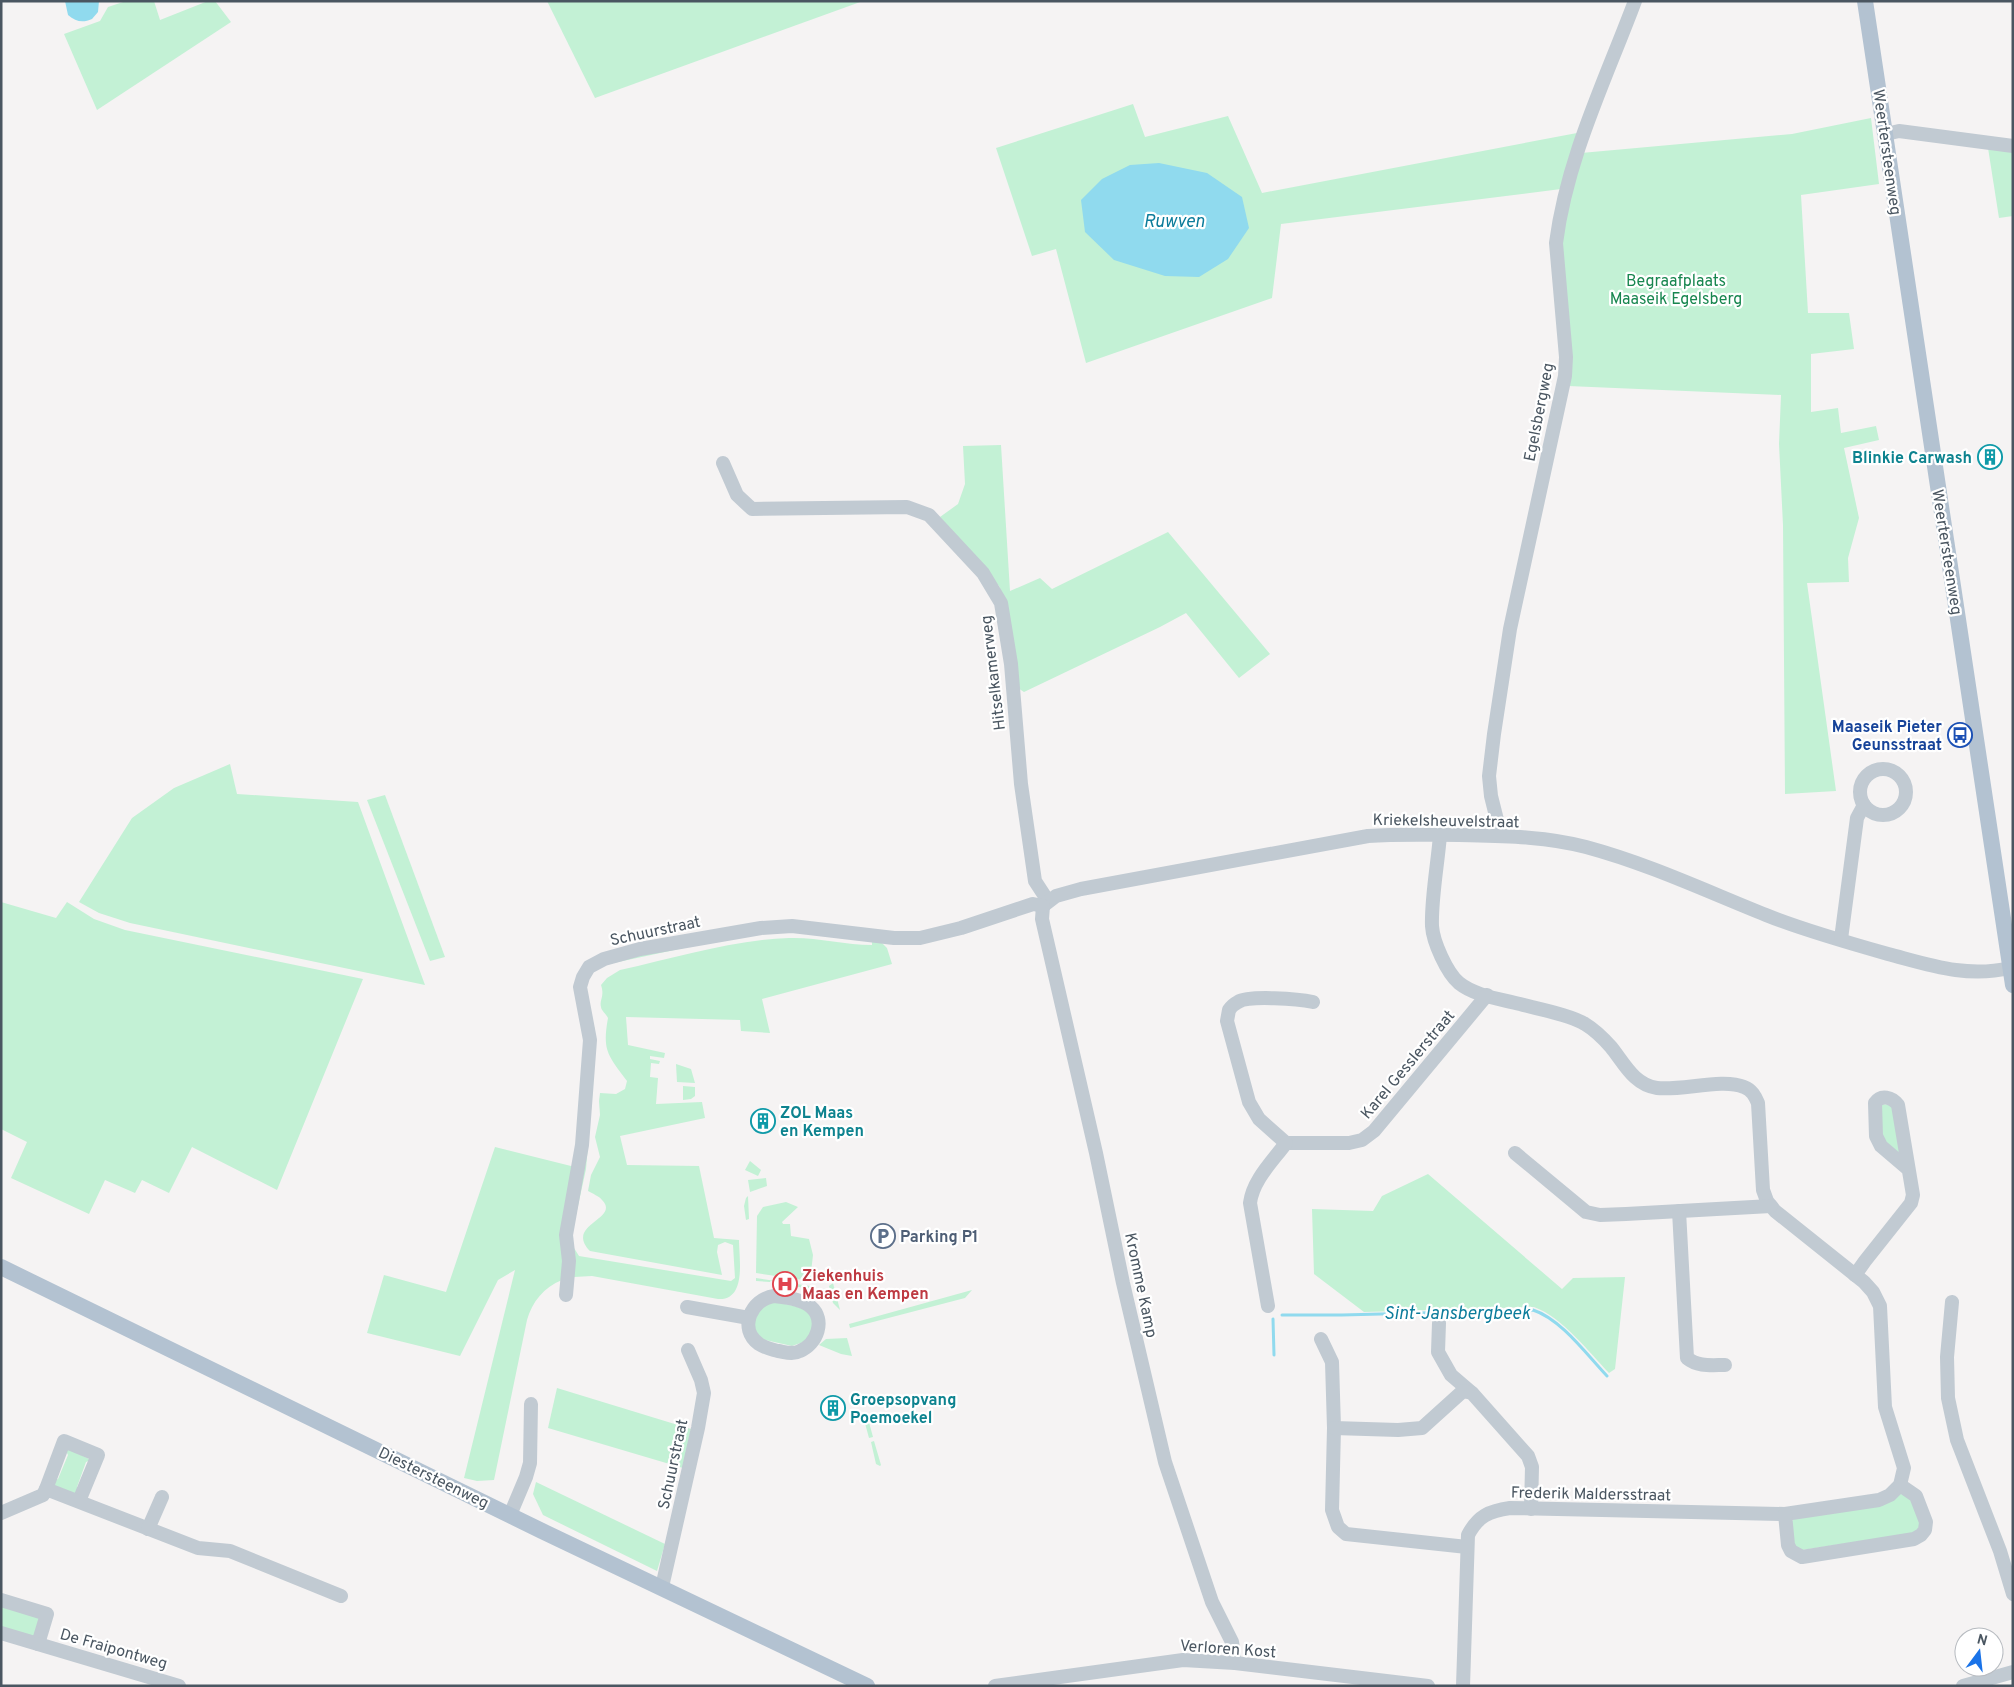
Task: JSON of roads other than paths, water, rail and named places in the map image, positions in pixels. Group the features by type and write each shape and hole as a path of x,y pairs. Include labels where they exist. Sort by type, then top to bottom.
{"main road":[{"name":"Weertersteenweg","path":"1866,1 2010,942 2010,968 2013,985"},
{"name":"Diestersteenweg","path":"1,1267 510,1515 867,1686"}],"street":[{"name":"Egelsbergweg","path":"1501,836 1491,796 1489,776 1494,734 1510,630 1565,376 1566,357 1556,244 1558,228 1574,161 1596,97 1635,1"},
{"path":"1886,134 1899,131 2013,146"},
{"name":"Hitselkamerweg","path":"723,463 737,496 752,509 907,508 929,515 983,574 1001,603 1011,664 1021,784 1035,881 1046,903"},
{"path":"1841,939 1857,818 1864,805"},
{"name":"Kriekelsheuvelstraat","path":"1046,903 1056,896 1081,889 1359,837 1404,834 1501,836 1584,847 1622,858 1673,875 1768,916 1934,966 1980,973 2010,968"},
{"path":"1440,835 1432,926 1436,942 1450,973 1460,984 1487,995 1581,1022 1596,1031 1635,1078 1645,1085 1657,1088 1723,1085 1742,1086 1750,1090 1755,1095 1758,1103 1763,1190 1771,1206 1873,1292 1880,1306 1885,1407 1904,1468 1900,1485 1916,1496 1926,1522 1925,1530 1914,1539 1802,1557 1791,1551 1788,1545 1785,1514"},
{"name":"Schuurstraat","path":"566,1295 569,1261 566,1234 582,1145 590,1040 580,987 583,976 589,967 604,959 640,949 761,928 792,926 894,938 920,938 962,928 1033,904 1046,903"},
{"name":"Kromme Kamp","path":"1046,903 1042,919 1096,1153 1123,1284 1165,1462 1212,1602 1232,1642 1235,1664"},
{"name":"Karel Gesslerstraat","path":"1286,1143 1349,1143 1362,1140 1374,1131 1487,995"},
{"path":"1268,1306 1250,1204 1251,1192 1257,1181 1286,1143 1258,1119 1249,1102 1228,1021 1228,1010 1239,1001 1259,999 1301,999 1313,1002"},
{"path":"1855,1275 1911,1204 1912,1195 1908,1169 1898,1105 1889,1098 1878,1099 1875,1103 1876,1136 1881,1146 1908,1169"},
{"path":"1516,1153 1586,1212 1600,1215 1771,1206"},
{"path":"1679,1211 1687,1358 1693,1363 1702,1366 1725,1365"},
{"path":"768,1296 779,1296 801,1301 812,1308 817,1315 818,1330 812,1342 805,1348 798,1352 788,1353 765,1347 756,1342 750,1333 749,1318 759,1301 768,1296"},
{"path":"1952,1302 1947,1357 1948,1398 1957,1440 2000,1551 2013,1594"},
{"path":"687,1307 749,1318"},
{"path":"1439,1322 1438,1352 1451,1375 1472,1393 1528,1456 1532,1467 1531,1509"},
{"path":"1320,1339 1332,1362 1334,1428 1332,1510 1338,1527 1346,1534 1467,1547"},
{"name":"Schuurstraat","path":"662,1587 698,1428 704,1392 688,1350"},
{"path":"1334,1428 1422,1428 1463,1391 1472,1393"},
{"path":"510,1515 521,1491 530,1463 530,1404"},
{"path":"1,1513 43,1495 64,1441 98,1455 79,1501"},
{"name":"Frederik Maldersstraat","path":"1464,1686 1468,1535 1474,1523 1494,1510 1510,1508 1785,1514 1879,1500 1890,1495 1900,1485"},
{"path":"46,1489 198,1548 230,1551 341,1596"},
{"path":"148,1529 162,1497"},
{"name":"De Fraipontweg","path":"1,1600 47,1614 38,1644"},
{"name":"De Fraipontweg","path":"1,1634 179,1686"},
{"name":"Verloren Kost","path":"995,1686 1183,1660 1235,1664 1428,1686"},
{"path":"1963,1686 2013,1672"}],"water":[{"path":"65,1 99,1 98,12 92,19 86,21 74,19 68,15"},
{"name":"Ruwven","path":"1159,163 1207,173 1242,197 1249,228 1228,259 1199,277 1165,276 1114,260 1085,232 1081,200 1102,179 1130,165"}],"waterway":[{"name":"Sint-Jansbergbeek","path":"1282,1315 1533,1310 1554,1321 1563,1329 1607,1376"},
{"name":"Sint-Jansbergbeek","path":"1273,1319 1274,1355"}],"place":[{"name":"Blinkie Carwash","path":"1990,457"},
{"name":"Maaseik Pieter Geunsstraat","path":"1960,735"},
{"name":"ZOL Maas en Kempen","path":"763,1121"},
{"name":"Parking P1","path":"883,1236"},
{"name":"Ziekenhuis Maas en Kempen","path":"785,1284"},
{"name":"Groepsopvang Poemoekel","path":"833,1408"}],"park label":[{"name":"Begraafplaats Maaseik Egelsberg","path":"1676,289"}]}
